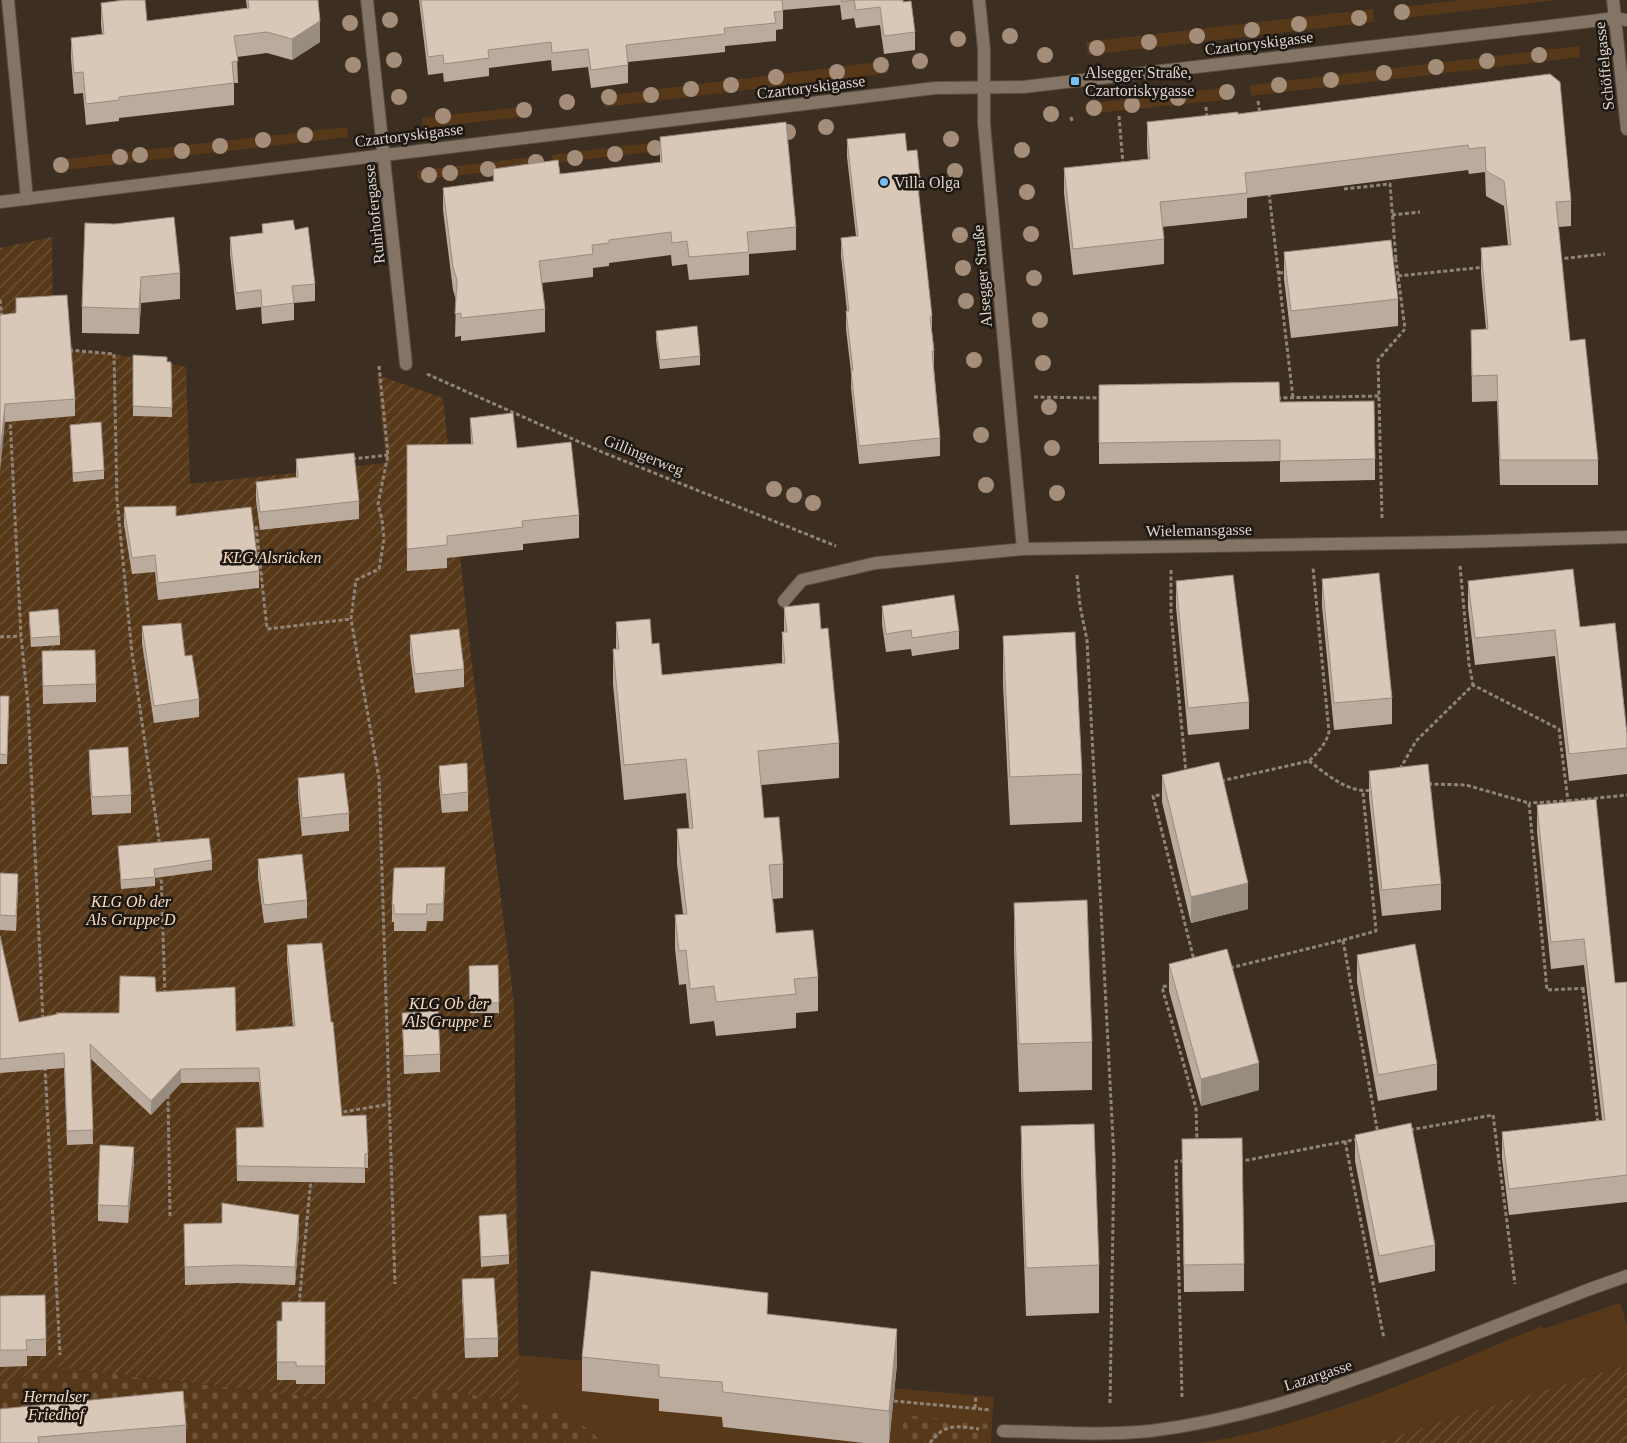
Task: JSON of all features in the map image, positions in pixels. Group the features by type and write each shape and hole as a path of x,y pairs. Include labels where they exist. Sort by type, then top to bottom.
{"street":[{"path":"8,0 27,199"},
{"name":"Ruhrhofergasse","path":"368,0 406,364"},
{"name":"Alsegger Straße","path":"979,0 984,49 984,124 1023,549"},
{"name":"Schöffelgasse","path":"1613,0 1621,19 1627,129"},
{"name":"Czartoryskigasse","path":"0,202 926,89 984,86 1023,87 1621,19"},
{"name":"Wielemansgasse","path":"784,601 802,580 876,562 1023,549 1310,545 1627,537"},
{"name":"Lazargasse","path":"1002,1431 1110,1433 1149,1431 1257,1411 1339,1386 1627,1276"}],"path":[{"path":"1258,101 1260,120"},
{"path":"1206,106 1208,124"},
{"path":"1119,116 1124,169"},
{"path":"1071,117 1072,121"},
{"path":"1344,189 1390,184 1396,260 1405,329 1378,360 1383,543"},
{"path":"1268,187 1293,398"},
{"path":"1392,215 1420,212"},
{"path":"1556,260 1605,254"},
{"path":"1386,262 1396,260"},
{"path":"1398,276 1487,267"},
{"path":"1278,273 1288,272"},
{"path":"0,300 2,318"},
{"path":"65,349 114,354 117,500 132,653 160,848"},
{"path":"395,1284 379,778 351,619 356,580 379,569 384,539 378,504 388,455 378,354 404,349"},
{"name":"Gillingerweg","path":"406,364 602,452 876,562"},
{"path":"1273,398 1379,396"},
{"path":"1009,397 1104,398"},
{"path":"9,412 21,636 28,704 44,1029"},
{"path":"348,459 388,455"},
{"path":"256,526 267,629 351,619"},
{"path":"1458,542 1469,664 1473,685"},
{"path":"1214,783 1309,761 1327,740 1329,732 1310,545"},
{"path":"1170,570 1187,780"},
{"path":"1077,574 1080,606 1087,640 1114,1159 1110,1405"},
{"path":"0,637 21,636"},
{"path":"1400,772 1402,764 1416,741 1473,685"},
{"path":"1473,685 1559,729 1568,801"},
{"path":"1309,761 1338,782 1362,792 1379,789"},
{"path":"1419,784 1466,785 1529,803 1627,795"},
{"path":"1225,970 1376,932 1362,792"},
{"path":"1171,793 1154,796 1196,968"},
{"path":"1529,803 1547,990 1589,988"},
{"path":"161,867 166,1002"},
{"path":"1343,940 1378,1136"},
{"path":"1180,982 1162,987 1196,1108 1197,1143"},
{"path":"1583,989 1599,1132"},
{"path":"45,1059 60,1354"},
{"path":"168,1087 170,1217"},
{"path":"335,1113 390,1104"},
{"path":"1406,1130 1493,1115 1515,1284"},
{"path":"1370,1137 1387,1134"},
{"path":"1232,1160 1248,1160 1361,1138"},
{"path":"1344,1142 1384,1339"},
{"path":"1498,1154 1507,1153"},
{"path":"1182,1397 1176,1161 1191,1161"},
{"path":"298,1307 311,1173"},
{"path":"975,1408 976,1396"},
{"path":"894,1401 994,1410"},
{"path":"930,1443 937,1434 947,1428 956,1426 1002,1431"}],"green space":[{"path":"1462,0 1558,0 1397,19 1395,8"},
{"path":"1373,9 1374,22 1088,55 1086,42"},
{"path":"1579,46 1580,57 1251,96 1250,85"},
{"path":"886,61 888,73 605,107 603,96"},
{"path":"1231,87 1232,99 1086,114 1085,104"},
{"path":"530,106 531,116 423,128 422,118"},
{"path":"347,127 348,137 57,171 56,160"},
{"path":"658,142 659,151 553,163 551,155"},
{"path":"538,156 539,166 418,180 417,171"},
{"path":"52,237 53,350 115,354 186,367 190,484 386,463 377,375 443,398 471,657 514,1004 519,1403 446,1390 392,1402 331,1399 53,1367 0,1384 0,248"},
{"path":"1620,1303 1627,1325 1627,1365 1376,1443 1199,1443 1244,1435 1288,1424 1331,1410 1374,1395 1542,1326 1543,1329"},
{"path":"518,1355 994,1397 992,1424 904,1416 901,1443 605,1443 571,1416 519,1403"},
{"path":"1627,1365 1627,1443 1376,1443 1455,1417"},
{"name":"Hernalser Friedhof","path":"53,1367 233,1388 392,1402 446,1390 519,1403 571,1416 605,1443 0,1443 0,1384"},
{"path":"904,1415 992,1424 991,1443 901,1443"}],"building":[{"path":"145,0 147,21 249,8 248,0 318,0 320,21 292,39 267,32 234,36 238,61 232,62 234,83 119,97 119,100 86,104 83,72 74,73 71,38 104,34 101,3"},
{"path":"421,0 782,0 783,11 774,12 776,23 724,28 725,34 626,45 628,65 591,70 588,49 552,53 551,42 488,50 489,58 444,64 443,55 428,57"},
{"path":"854,0 911,1 915,32 884,36 880,7 856,10"},
{"path":"1550,74 1560,82 1571,201 1556,202 1570,341 1585,339 1598,460 1500,460 1497,375 1472,376 1471,330 1488,329 1481,248 1511,245 1504,181 1486,171 1485,147 1469,149 1468,145 1245,173 1247,193 1160,202 1164,239 1073,249 1064,168 1150,159 1147,122 1238,112 1238,114"},
{"path":"786,122 796,227 747,232 749,252 689,257 687,241 672,243 671,232 609,240 609,243 592,245 593,254 539,261 545,309 461,318 461,313 455,314 457,280 453,267 443,188 494,181 493,169 558,160 560,174 662,162 660,137"},
{"path":"905,133 907,151 917,150 920,178 917,178 932,316 930,317 934,351 932,351 940,438 859,446 846,311 849,311 841,238 858,236 847,139"},
{"path":"174,217 180,273 141,277 139,309 82,307 85,223 115,224"},
{"path":"293,220 295,230 308,227 315,284 292,286 294,303 262,307 261,290 236,293 230,237 263,233 262,224"},
{"path":"1391,240 1398,299 1291,311 1284,252"},
{"path":"67,295 75,399 5,404 0,455 0,315 16,313 16,298"},
{"path":"697,326 700,356 660,360 656,331"},
{"path":"133,355 167,357 167,362 171,362 172,408 133,406"},
{"path":"1279,382 1280,402 1374,401 1375,459 1280,461 1280,440 1099,443 1099,385"},
{"path":"513,413 517,448 571,442 579,515 522,521 523,527 447,536 447,545 407,549 407,445 473,444 470,418"},
{"path":"101,422 104,470 73,473 70,425"},
{"path":"354,453 359,501 260,512 256,482 298,477 296,459"},
{"path":"176,506 176,516 251,507 259,571 158,583 155,555 132,558 124,507"},
{"path":"1573,569 1580,627 1615,623 1627,748 1569,754 1555,630 1475,638 1468,581"},
{"path":"1379,573 1392,698 1334,703 1322,579"},
{"path":"1233,575 1249,702 1188,708 1176,581"},
{"path":"954,595 959,631 912,638 911,630 886,634 882,606"},
{"path":"819,603 821,629 828,628 839,743 758,751 764,818 779,817 783,864 769,865 776,933 813,930 818,977 794,979 796,994 716,1002 714,986 690,989 686,950 679,951 675,915 687,914 677,829 693,828 686,759 624,765 613,649 619,649 616,622 650,619 652,644 659,643 662,675 785,663 782,632 787,632 784,607"},
{"path":"58,609 60,636 31,638 29,612"},
{"path":"181,623 185,656 192,655 199,699 154,706 142,626"},
{"path":"459,629 464,669 415,674 410,635"},
{"path":"1075,632 1082,774 1010,777 1003,636"},
{"path":"95,650 96,684 43,686 42,651"},
{"path":"0,696 9,696 7,755 0,754"},
{"path":"128,747 131,795 92,797 89,750"},
{"path":"1219,762 1248,883 1191,897 1162,775"},
{"path":"467,763 468,792 442,795 439,766"},
{"path":"1428,764 1441,884 1382,890 1369,771"},
{"path":"344,773 349,813 302,818 298,778"},
{"path":"1596,799 1615,983 1627,982 1627,1175 1509,1189 1502,1132 1605,1120 1584,939 1551,942 1537,805"},
{"path":"209,838 212,860 154,869 155,877 121,880 118,846"},
{"path":"302,854 307,900 264,905 258,859"},
{"path":"445,867 443,904 427,904 426,914 394,914 394,905 392,905 394,868"},
{"path":"0,873 18,874 16,916 0,915"},
{"path":"1087,900 1092,1042 1019,1044 1014,903"},
{"path":"0,936 19,1022 58,1014 56,1013 119,1013 120,976 155,977 156,992 235,987 236,1031 295,1026 287,945 322,943 331,1022 333,1022 342,1116 366,1115 368,1153 365,1154 365,1168 237,1166 236,1128 264,1127 259,1068 181,1069 151,1101 90,1044 93,1130 67,1131 64,1053 0,1059"},
{"path":"1415,944 1437,1064 1378,1075 1357,955"},
{"path":"1227,949 1259,1063 1201,1079 1169,964"},
{"path":"498,965 499,1003 470,1003 469,966"},
{"path":"438,1011 440,1054 404,1056 402,1013"},
{"path":"1411,1123 1435,1245 1379,1256 1355,1135"},
{"path":"1094,1124 1099,1265 1026,1268 1021,1126"},
{"path":"1242,1138 1244,1264 1184,1265 1182,1139"},
{"path":"100,1145 134,1147 128,1206 98,1205"},
{"path":"222,1203 299,1215 295,1267 238,1265 185,1267 184,1224 222,1223"},
{"path":"506,1214 509,1255 481,1257 479,1216"},
{"path":"591,1271 768,1293 767,1314 897,1329 889,1411 723,1392 722,1382 659,1377 659,1365 582,1357"},
{"path":"494,1278 498,1338 465,1339 462,1279"},
{"path":"45,1295 46,1339 26,1340 27,1350 0,1350 0,1296"},
{"path":"282,1302 325,1302 325,1366 296,1366 296,1362 277,1362 277,1321 282,1321"},
{"path":"183,1391 186,1425 38,1437 39,1443 0,1443 0,1409"}],"place":[{"name":"Alsegger Straße, Czartoriskygasse","path":"1075,81"},
{"name":"Villa Olga","path":"884,182"}],"park label":[{"name":"KLG Alsrücken","path":"272,557"},
{"name":"KLG Ob der Als Gruppe D","path":"131,910"},
{"name":"KLG Ob der Als Gruppe E","path":"449,1012"}]}
